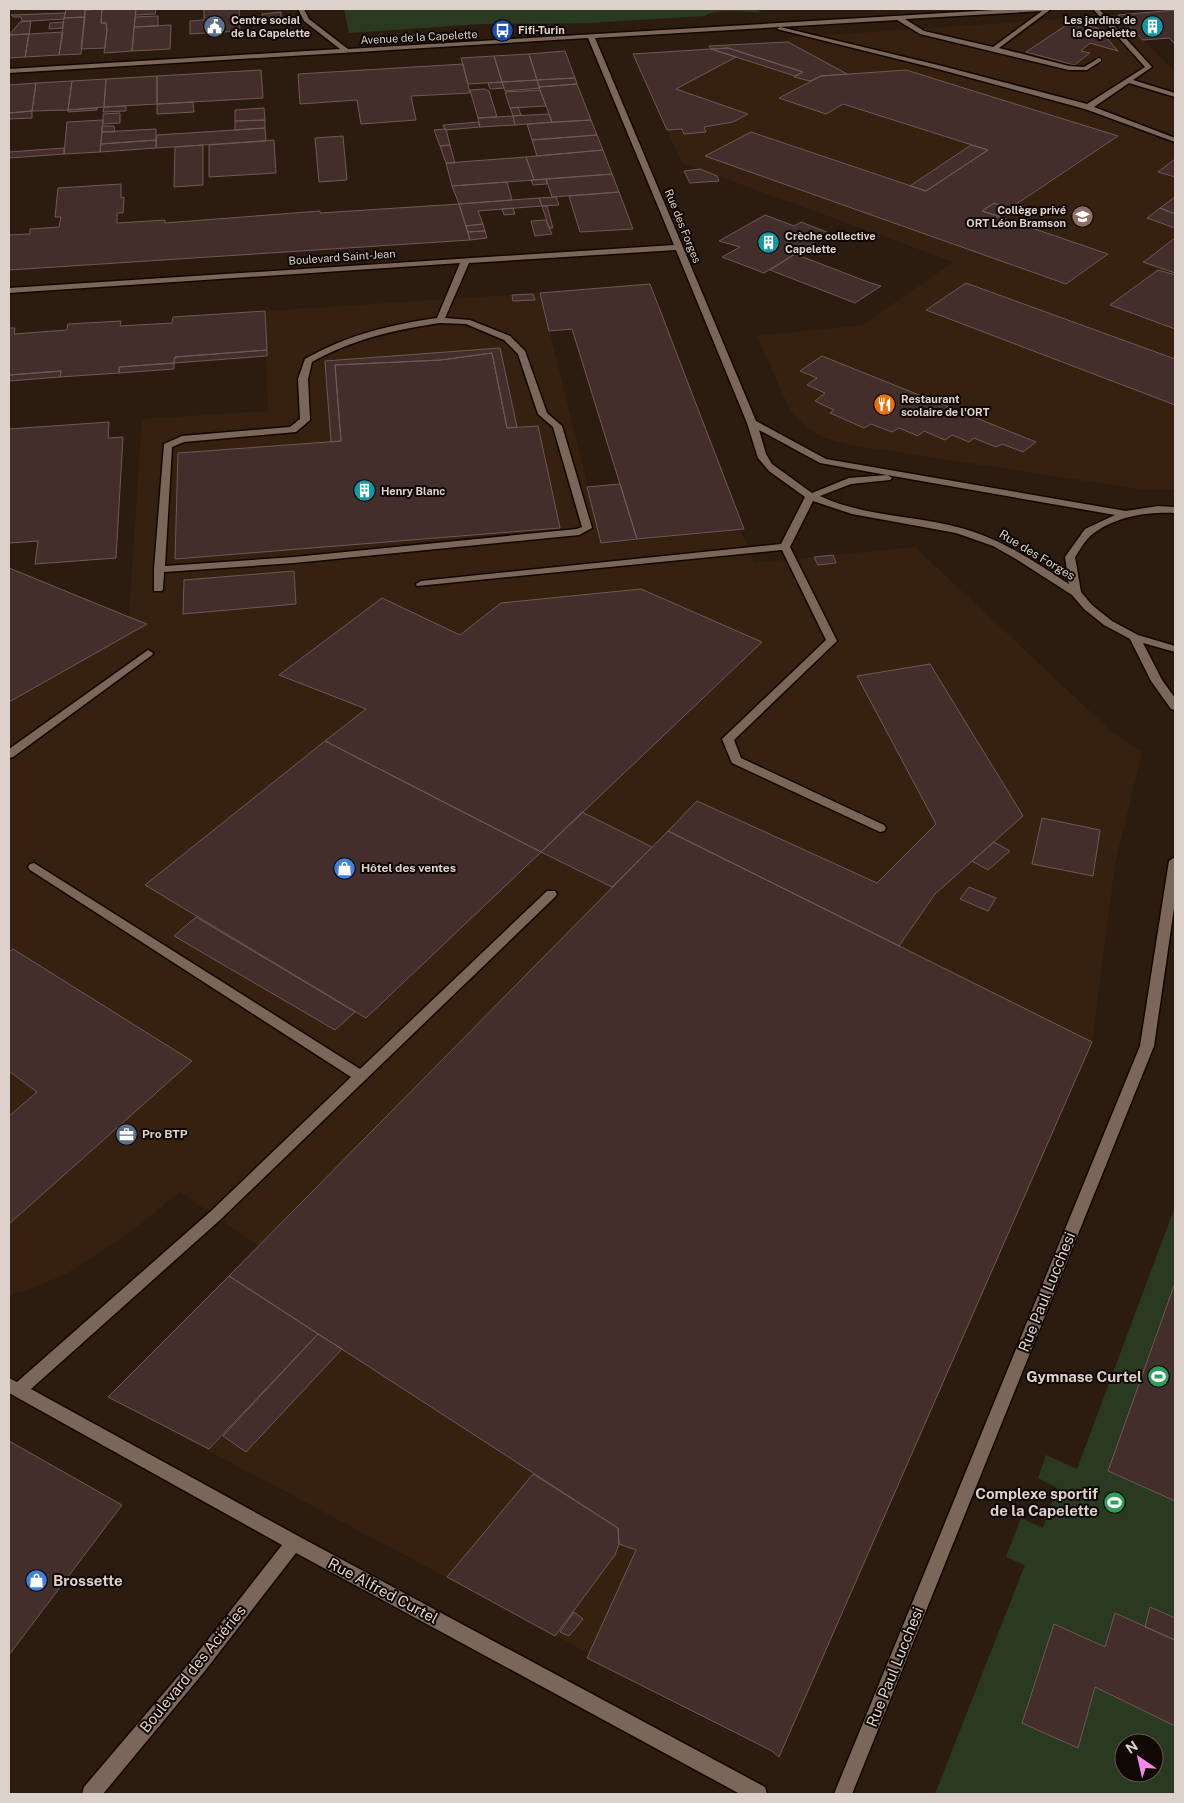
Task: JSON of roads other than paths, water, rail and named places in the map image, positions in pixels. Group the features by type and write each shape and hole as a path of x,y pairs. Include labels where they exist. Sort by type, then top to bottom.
{"street":[{"path":"301,9 306,20 346,50"},
{"name":"Avenue de la Capelette","path":"9,72 346,50 591,38 996,10 1040,9"},
{"path":"994,49 1048,9"},
{"path":"1088,108 1149,66 1096,9"},
{"path":"899,18 922,34 994,49 1069,68 1085,69 1099,60"},
{"path":"766,26 940,66 1088,108 1175,140"},
{"name":"Rue des Forges","path":"591,38 752,423 765,462 787,482 810,497 846,510 946,528 984,539 1015,555 1076,593 1108,623 1134,638 1175,649"},
{"path":"1128,81 1175,95"},
{"name":"Boulevard Saint-Jean","path":"9,290 678,246"},
{"path":"440,320 466,260"},
{"path":"158,589 159,569 166,446 182,440 293,430 305,420 303,378 308,361 335,344 378,329 440,320 467,322 507,338 522,353 543,414 556,426 586,528 578,532 294,560 159,569"},
{"path":"752,423 823,462 1126,514"},
{"path":"785,547 810,497 849,480 908,477"},
{"path":"1076,593 1070,557 1089,531 1126,514 1158,509 1175,510"},
{"path":"421,584 785,547"},
{"path":"785,547 832,641 728,740 736,760 880,828"},
{"path":"1134,638 1157,681 1175,706"},
{"path":"9,754 148,652"},
{"name":"Rue Paul Lucchesi","path":"843,1794 1147,1046 1175,861"},
{"path":"34,867 361,1076"},
{"path":"14,1388 215,1216 551,894"},
{"name":"Rue Alfred Curtel","path":"14,1388 294,1543 758,1794"},
{"name":"Boulevard des Aciéries","path":"92,1794 198,1666 294,1543"}],"place":[{"name":"Centre social de la Capelette","path":"215,26"},
{"name":"Les jardins de la Capelette","path":"1152,26"},
{"name":"Fifi-Turin","path":"502,30"},
{"name":"Collège privé ORT Léon Bramson","path":"1082,216"},
{"name":"Crèche collective Capelette","path":"769,242"},
{"name":"Restaurant scolaire de l'ORT","path":"885,405"},
{"name":"Henry Blanc","path":"365,491"},
{"name":"Hôtel des ventes","path":"345,868"},
{"name":"Pro BTP","path":"126,1134"},
{"name":"Gymnase Curtel","path":"1158,1377"},
{"name":"Complexe sportif de la Capelette","path":"1114,1503"},
{"name":"Brossette","path":"37,1581"}]}
